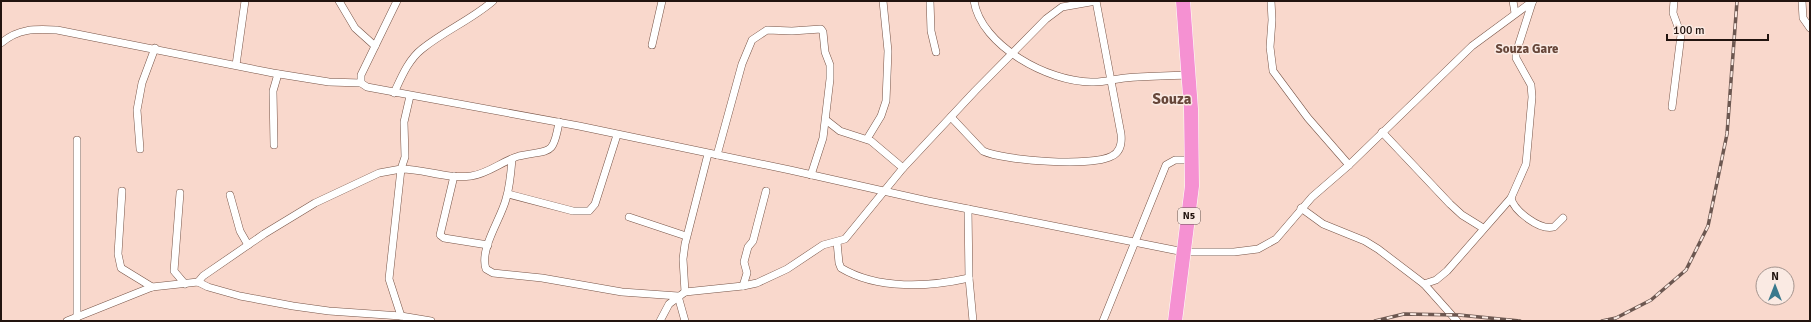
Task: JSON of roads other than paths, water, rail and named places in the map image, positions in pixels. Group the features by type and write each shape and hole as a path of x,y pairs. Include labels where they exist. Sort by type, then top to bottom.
{"highway":[{"name":"N5","path":"1175,321 1190,201 1192,160 1183,1"}],"street":[{"path":"236,65 245,1"},
{"path":"339,1 355,28 375,46"},
{"path":"361,83 361,75 397,1"},
{"path":"394,93 408,66 422,49 473,17 493,1"},
{"path":"652,45 662,1"},
{"path":"867,139 881,116 886,100 888,51 883,1"},
{"path":"930,1 931,31 936,52"},
{"path":"974,1 977,12 990,34 1012,54 1036,67 1077,80 1092,82 1188,75"},
{"path":"660,321 670,304 678,296 685,292 743,286 769,279 823,245 837,242 848,236 903,168 951,117 1055,11 1071,5 1096,1 1122,139 1118,151 1114,156 1104,159 1072,162 1028,160 985,152 951,117"},
{"path":"1271,1 1272,20 1270,47 1273,71 1308,118 1349,165"},
{"path":"1513,1 1515,13"},
{"path":"1672,107 1681,35 1673,13 1674,1"},
{"path":"1802,1 1804,21 1810,28"},
{"path":"1,43 12,34 32,29 57,30 155,48 278,74 329,82 361,83 367,87 394,93 558,122 708,154 718,154 968,209 1135,243 1184,252 1240,252 1268,245 1283,232 1301,208 1349,165 1472,46 1532,2"},
{"path":"1424,284 1436,280 1447,271 1483,228 1511,198 1523,172 1528,151 1532,90 1531,85 1516,58 1516,53 1532,2"},
{"path":"718,154 742,64 752,40 767,30 792,31 815,28 820,29 823,32 825,52 830,66 826,120 819,153 811,175"},
{"path":"140,149 137,110 142,83 155,48"},
{"path":"274,145 273,91 278,74"},
{"path":"401,316 389,279 401,169 405,157 404,122 410,96"},
{"path":"826,120 840,131 867,139 903,168"},
{"path":"198,282 203,276 248,245 315,203 379,172 401,169 418,169 427,173 454,176 476,175 512,159 542,153 551,149 556,139 558,122"},
{"path":"1382,132 1450,204 1462,215 1483,228"},
{"path":"508,194 573,211 589,212 595,204 617,135"},
{"path":"76,317 77,140"},
{"path":"685,292 683,259 686,236 708,154"},
{"path":"512,159 508,194 488,245 485,264 486,270 493,274 542,278 622,292 678,296"},
{"path":"1103,321 1166,165 1175,160 1192,160"},
{"path":"454,176 440,230 440,236 488,245"},
{"path":"122,191 118,254 121,268 152,287"},
{"path":"743,286 747,273 744,262 748,247 753,241 766,191"},
{"path":"180,193 174,271 185,284"},
{"path":"230,195 240,231 248,245"},
{"path":"1511,198 1516,208 1541,227 1554,227 1563,218"},
{"path":"1301,208 1324,224 1365,241 1378,249 1424,284 1457,321"},
{"path":"968,209 969,278 973,321"},
{"path":"629,217 686,236"},
{"path":"837,242 839,264 841,268 874,281 926,284 969,278"},
{"path":"67,321 152,287 198,282 208,287 240,296 294,306 329,311 401,316 431,321"},
{"path":"678,296 685,321"}],"railway":[{"path":"1602,321 1616,318 1651,300 1686,270 1708,226 1727,134 1737,1"},
{"path":"1375,321 1404,314 1459,315 1520,321"}],"district":[{"name":"Souza Gare","path":"1527,49"},
{"name":"Souza","path":"1172,99"}]}
